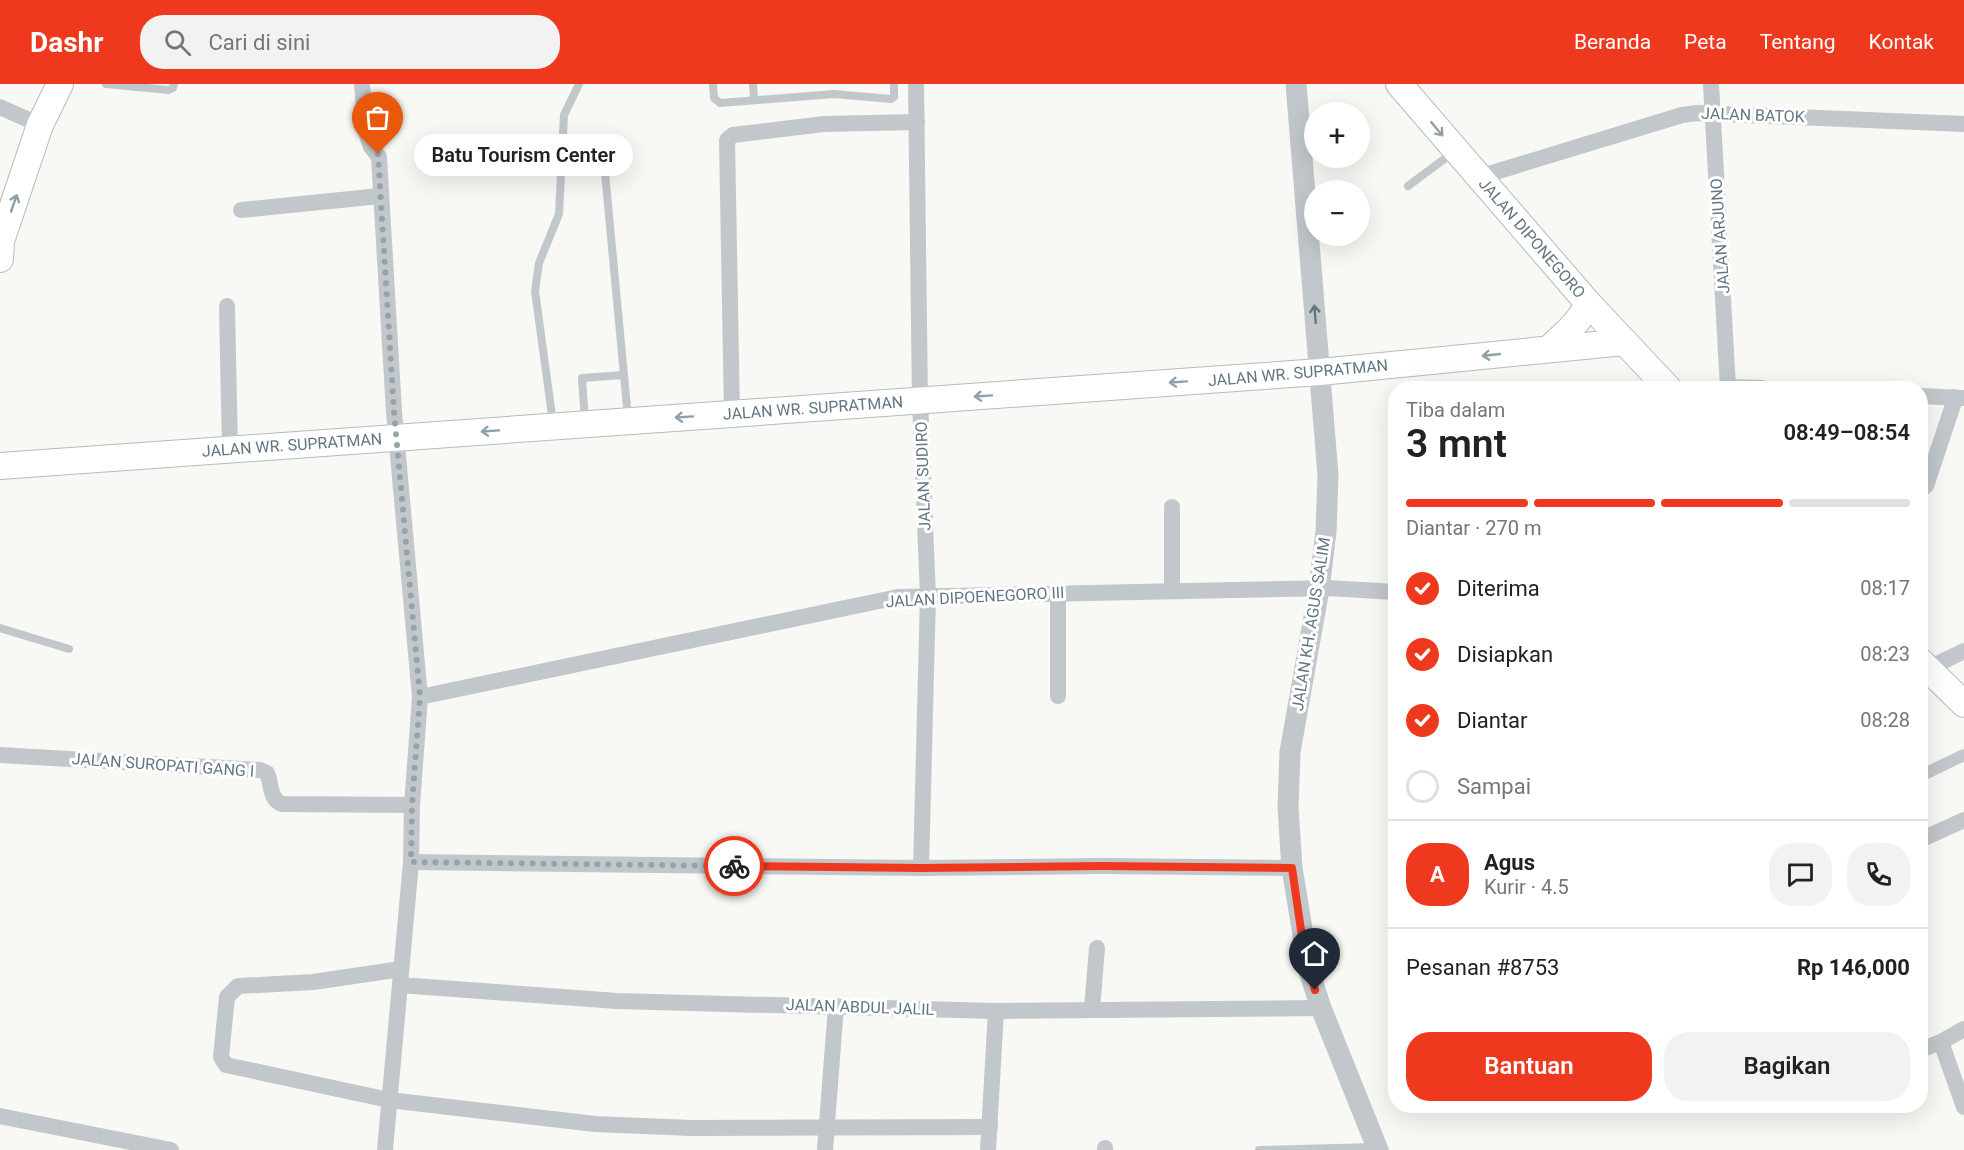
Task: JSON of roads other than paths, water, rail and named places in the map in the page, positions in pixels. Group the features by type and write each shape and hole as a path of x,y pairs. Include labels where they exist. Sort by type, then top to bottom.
{"main road":[{"path":"0,247 40,125 60,84"},
{"name":"JALAN DIPONEGORO","path":"1399,84 1588,303 1661,381"},
{"path":"1549,349 1573,327 1584,313 1588,303"},
{"name":"JALAN WR. SUPRATMAN","path":"0,466 1320,372 1625,342"},
{"path":"1928,669 1964,704"}],"street":[{"path":"362,84 366,132 379,157 394,412 420,697 412,805 411,862 385,1150"},
{"name":"JALAN SUDIRO","path":"916,84 920,400 928,596 921,868"},
{"name":"JALAN KH. AGUS SALIM","path":"1296,84 1328,475 1326,532 1319,589 1290,752 1288,807 1292,868 1306,960 1321,1008 1378,1149"},
{"name":"JALAN ARJUNO","path":"1711,84 1729,381"},
{"path":"0,107 40,125"},
{"name":"JALAN BATOK","path":"1479,177 1682,115 1713,112 1964,124"},
{"path":"732,414 727,145 729,137 824,124 917,122"},
{"path":"242,210 380,196"},
{"path":"228,306 230,450"},
{"path":"1928,396 1959,397 1928,481"},
{"path":"1172,507 1172,590"},
{"name":"JALAN DIPOENEGORO III","path":"420,697 898,597 1172,590 1319,589 1388,592"},
{"path":"1058,593 1058,696"},
{"path":"1928,664 1964,651"},
{"name":"JALAN SUROPATI GANG I","path":"0,755 260,770 267,773 273,797 282,804 412,805"},
{"path":"1928,772 1964,755"},
{"path":"1928,836 1964,820"},
{"path":"411,862 921,868 1102,866 1292,868"},
{"path":"1092,1009 1097,948"},
{"name":"JALAN ABDUL JALIL","path":"990,1127 691,1128 595,1124 388,1100 226,1065 221,1058 227,997 238,986 400,977 617,1000 996,1011 1321,1008"},
{"path":"825,1150 836,1006"},
{"path":"988,1150 996,1011"},
{"path":"1928,1047 1964,1029"},
{"path":"1941,1042 1964,1107"},
{"path":"0,1116 171,1150"}],"lane":[{"path":"106,84 168,90 173,88 174,84"},
{"path":"554,427 535,291 539,263 559,214 564,115 579,84"},
{"path":"713,84 714,98 720,102 834,94 891,99 894,97 894,84"},
{"path":"753,84 754,99"},
{"path":"834,84 834,94"},
{"path":"1408,186 1455,151"},
{"path":"569,156 597,156 604,162 628,421"},
{"path":"585,424 582,378 624,375"},
{"path":"0,628 69,649"},
{"path":"1259,1150 1378,1149"}],"place":[{"name":"Batu Tourism Center","path":"378,154"}]}
